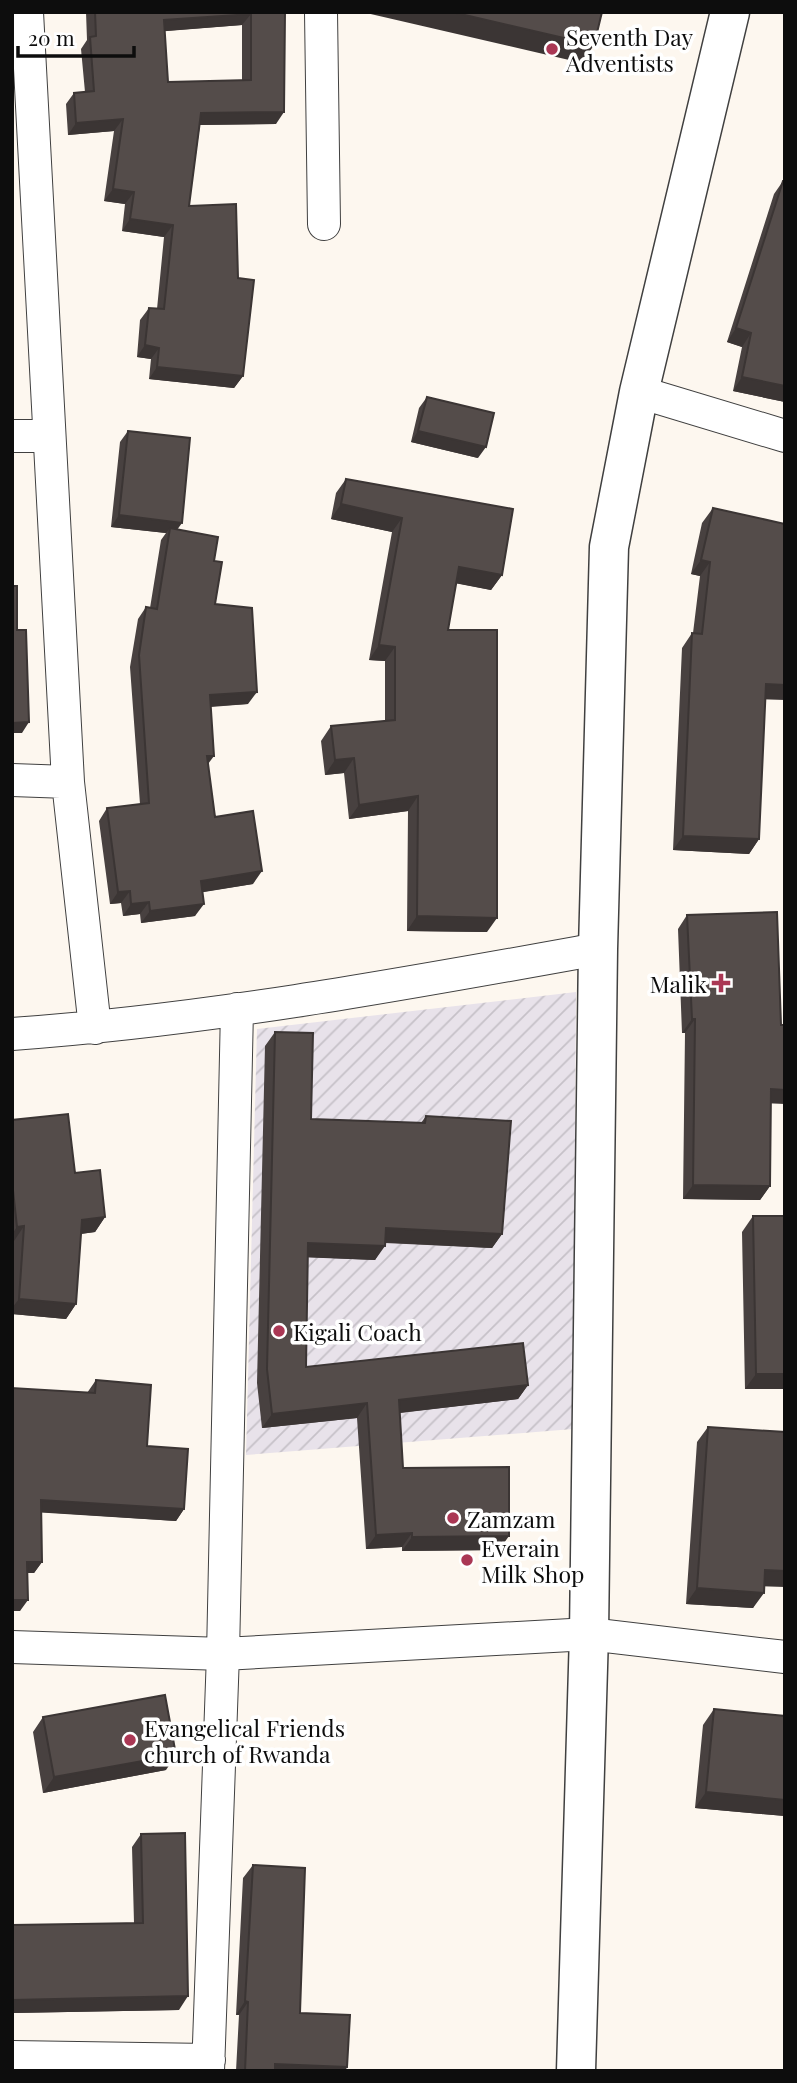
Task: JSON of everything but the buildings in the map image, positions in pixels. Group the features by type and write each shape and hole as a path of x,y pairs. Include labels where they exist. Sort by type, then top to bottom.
{"street":[{"path":"27,12 21,88 49,436 68,782 95,1028"},
{"path":"321,12 324,224"},
{"path":"576,2071 589,1634 598,949 609,547 639,392 730,12"},
{"path":"639,392 785,436"},
{"path":"12,436 49,436"},
{"path":"12,779 68,782"},
{"path":"12,1034 95,1028 345,995 598,949"},
{"path":"12,2057 209,2066 223,1654 237,1010"},
{"path":"12,1647 223,1654 589,1634 785,1657"}],"shaded area":[{"name":"Kigali Coach","path":"576,992 573,1429 246,1455 257,1029"}],"place":[{"name":"Seventh Day Adventists","path":"552,49"},
{"name":"Malik","path":"721,983"},
{"name":"Kigali Coach","path":"279,1331"},
{"name":"Zamzam","path":"453,1518"},
{"name":"Everain Milk Shop","path":"467,1560"},
{"name":"Evangelical Friends church of Rwanda","path":"130,1740"}]}
